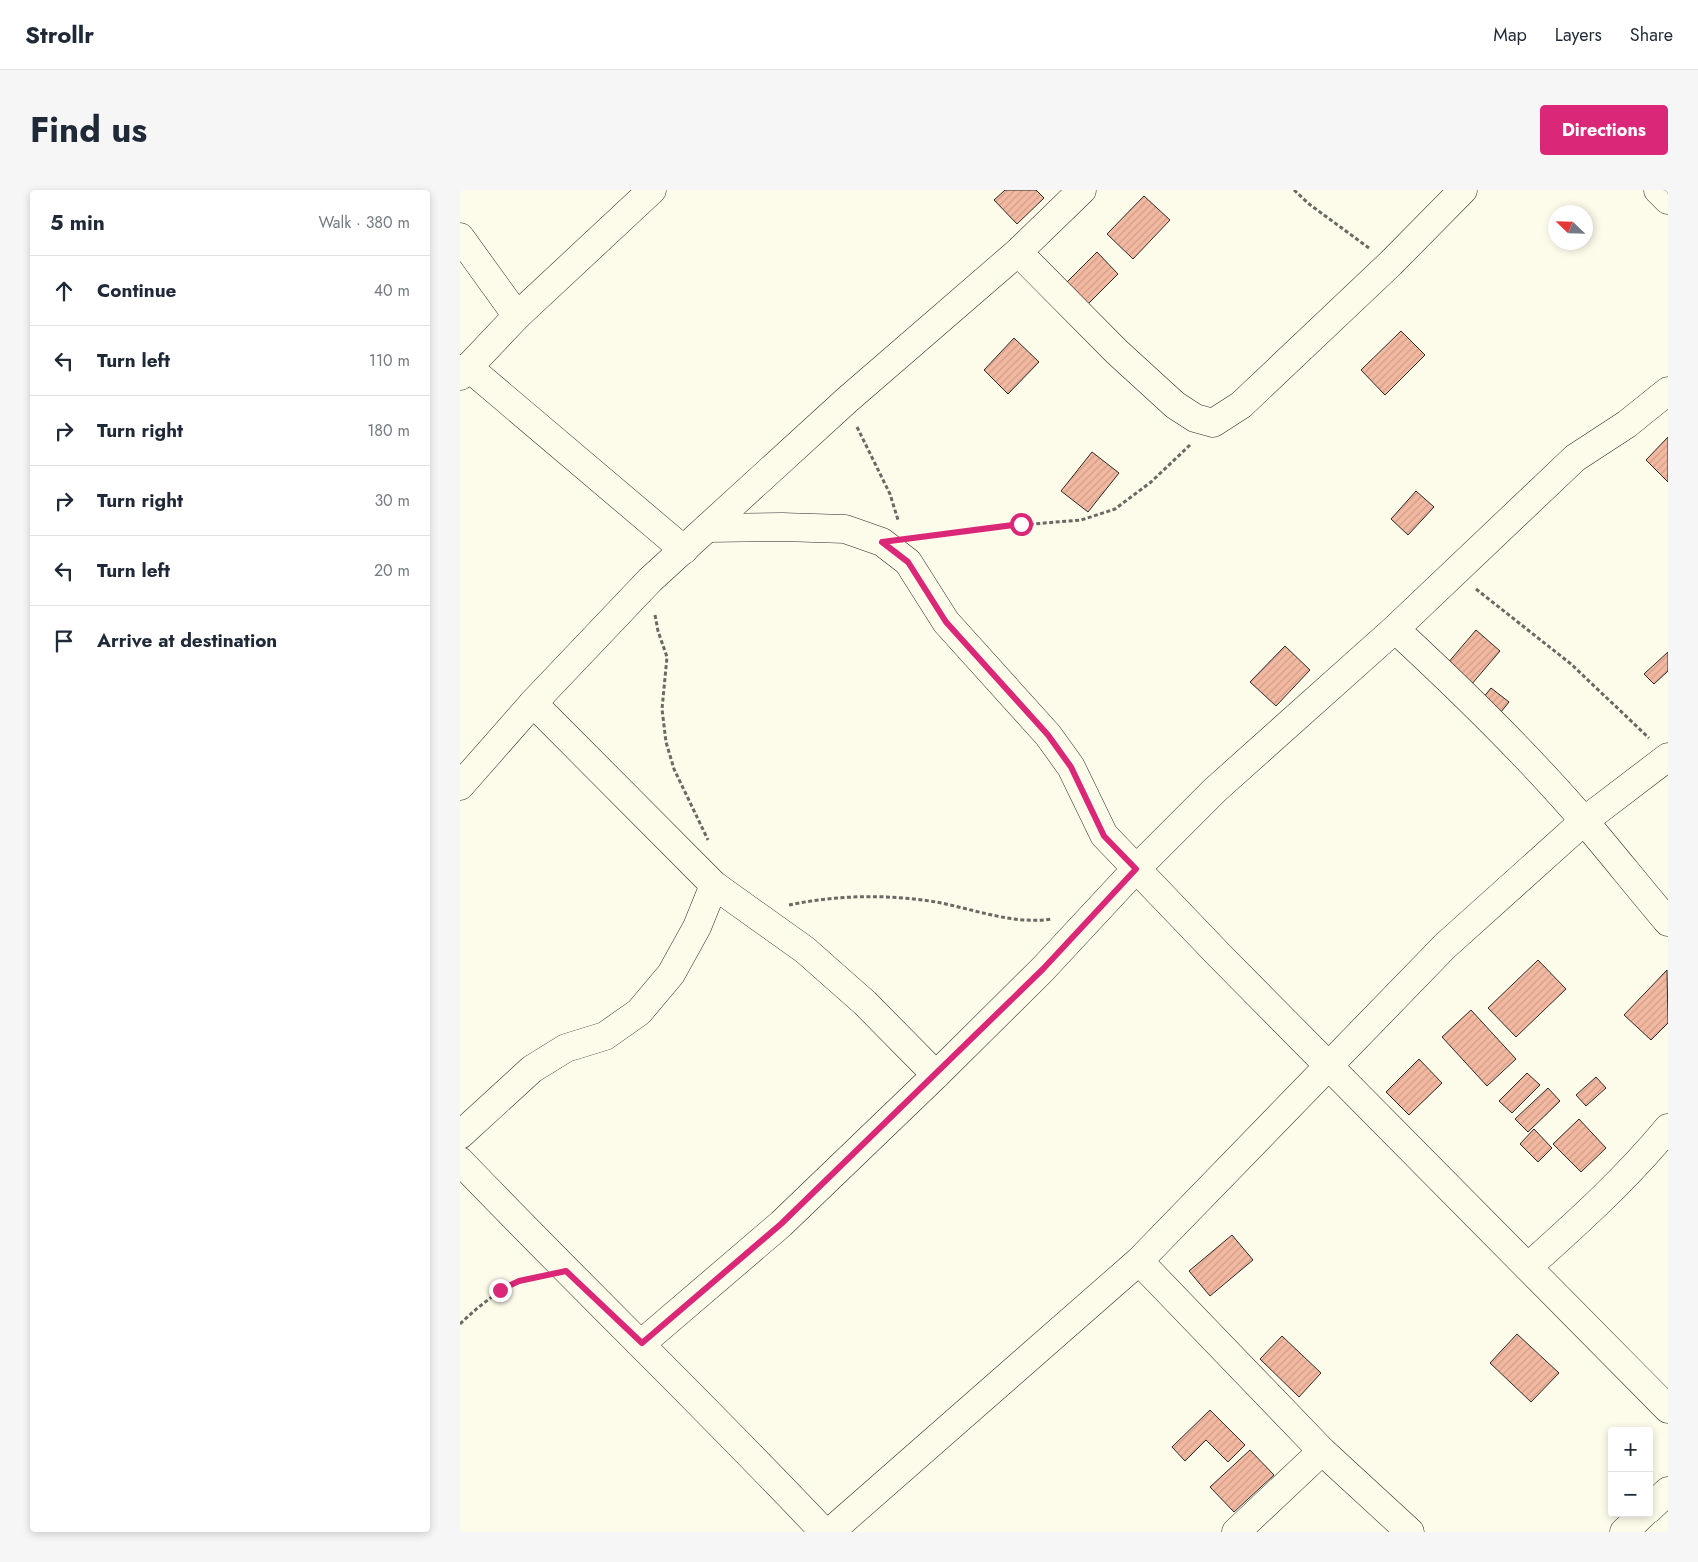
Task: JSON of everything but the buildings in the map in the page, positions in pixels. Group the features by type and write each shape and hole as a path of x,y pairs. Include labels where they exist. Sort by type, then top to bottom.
{"street":[{"path":"652,190 517,316 464,371 684,550"},
{"path":"460,786 533,703 650,580 848,400 1018,252 1082,190"},
{"path":"1018,252 1117,352 1175,405 1195,418 1213,423 1241,405 1390,263 1463,190"},
{"path":"1658,190 1668,200"},
{"path":"460,237 517,316"},
{"path":"642,1343 781,1224 1043,969 1136,869 1215,790 1396,629 1575,458 1627,424 1668,391"},
{"path":"707,528 782,526 845,530 892,540 946,622 1048,735 1071,767 1104,836 1327,1065 1668,1409"},
{"path":"1396,629 1466,694 1584,821 1668,922"},
{"path":"533,703 714,884 805,950 865,1003 936,1074"},
{"path":"830,1532 1139,1262 1327,1065 1445,946 1662,750"},
{"path":"460,1135 532,1069 566,1048 605,1036 639,1012 671,974 697,927 714,884"},
{"path":"1528,1267 1594,1207 1646,1155 1668,1128"},
{"path":"460,1161 566,1271 642,1343 824,1532"},
{"path":"1139,1262 1322,1451 1410,1532"},
{"path":"1236,1532 1322,1451"},
{"path":"1653,1505 1668,1492"},
{"path":"1624,1532 1640,1517"}],"path":[{"path":"1294,190 1309,204 1390,263"},
{"path":"848,400 865,446 890,494 892,540 1021,524 1081,520 1115,509 1151,482 1213,423"},
{"path":"1456,573 1571,664 1662,750"},
{"path":"650,580 658,631 667,657 662,710 666,742 674,769 707,838 713,861 714,884"},
{"path":"754,913 800,903 884,896 935,902 1012,919 1042,920 1095,913"},
{"path":"460,1324 500,1290 519,1281 566,1271"}],"route":[{"path":"500,1290 519,1281 566,1271 642,1343 781,1224 1043,969 1136,869 1104,836 1071,767 1048,735 1002,681 946,622 908,562 882,542 1021,524"}]}
